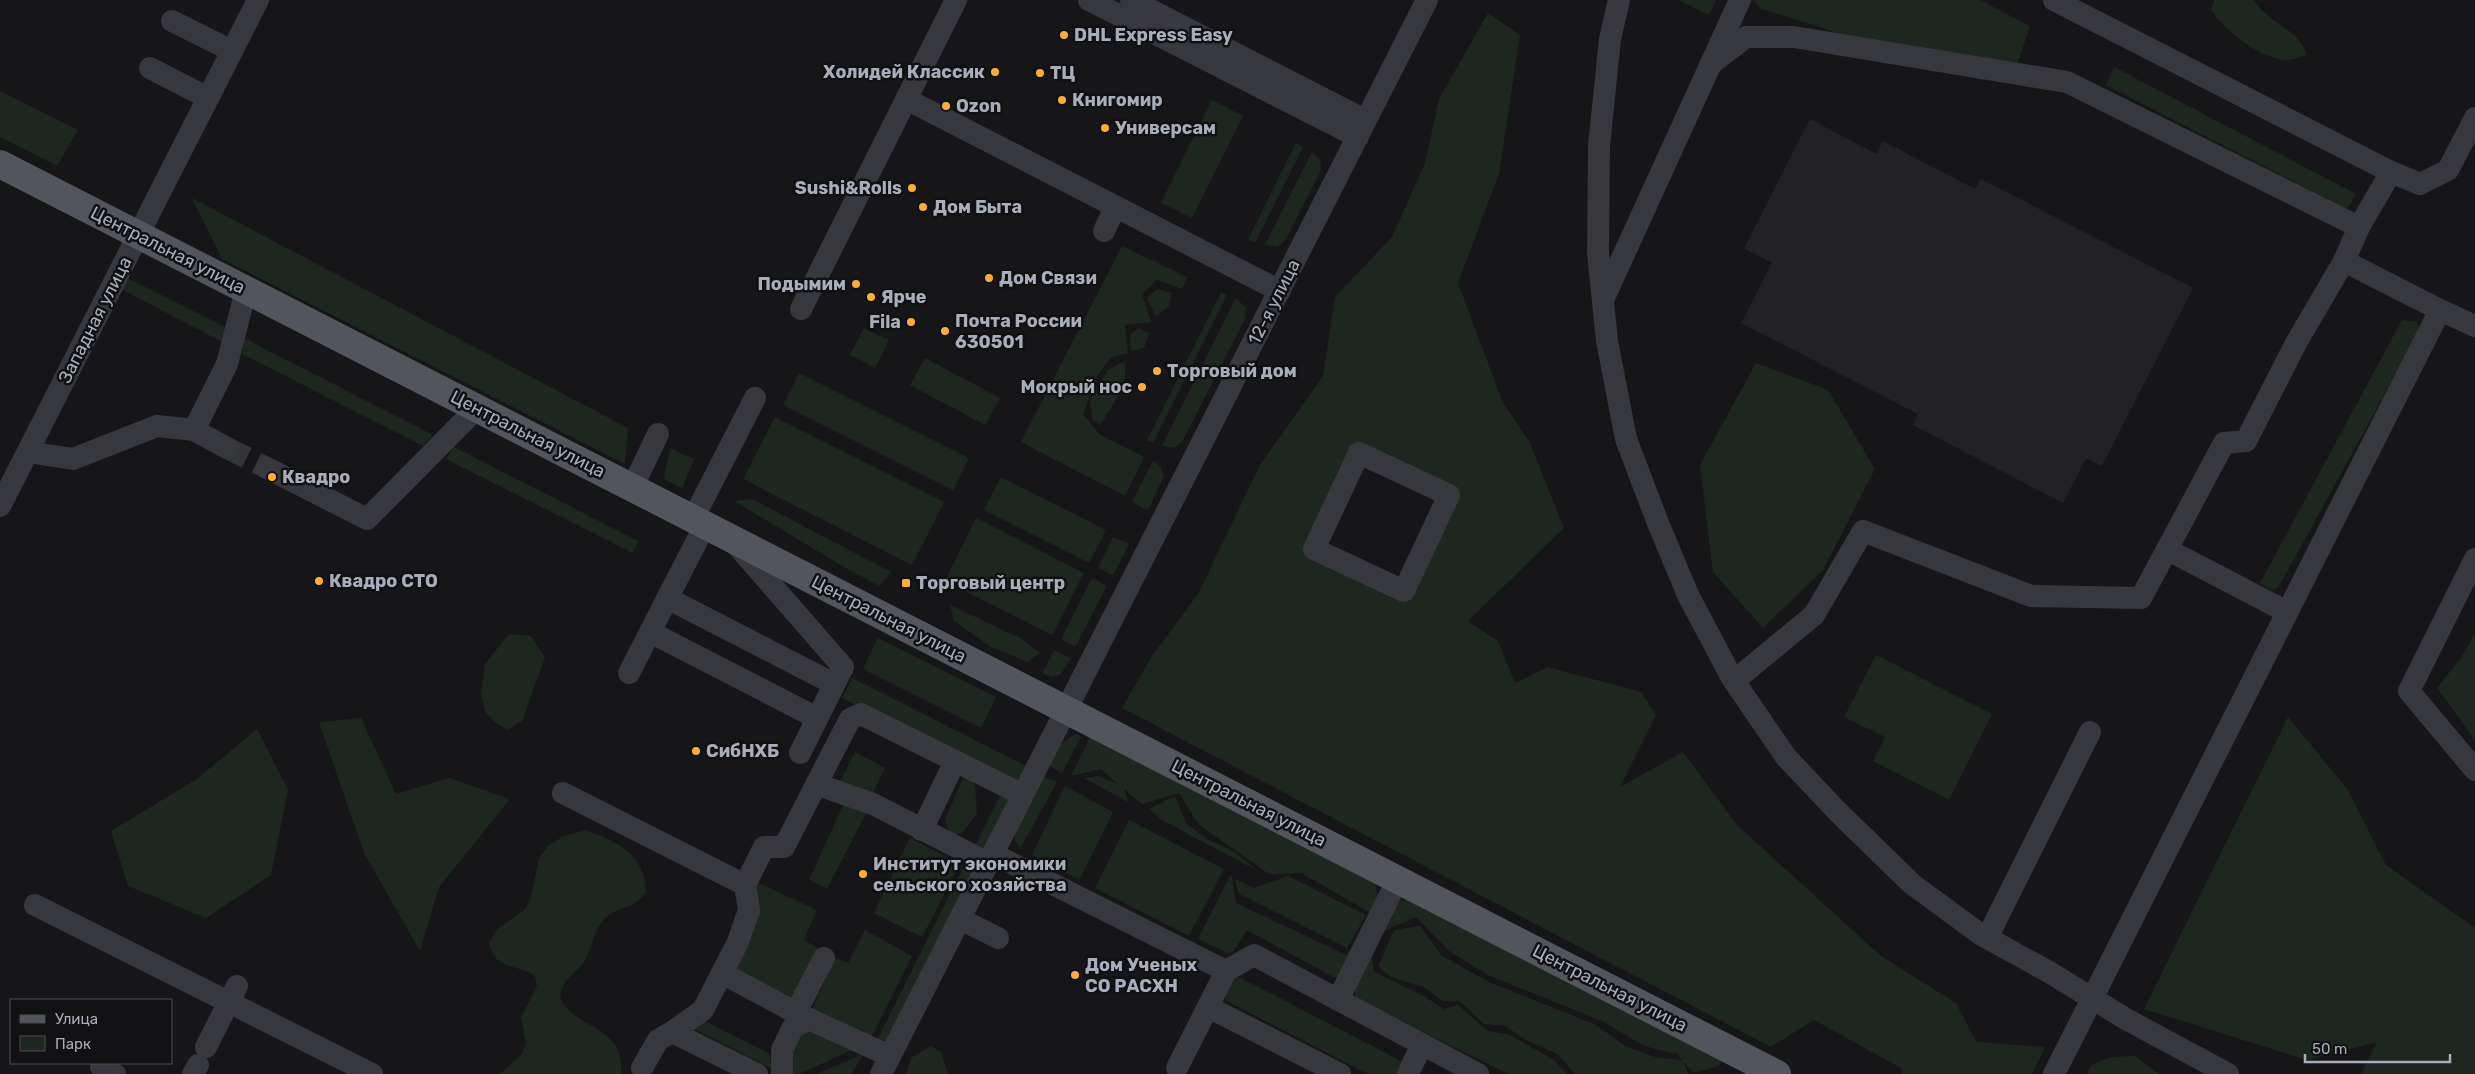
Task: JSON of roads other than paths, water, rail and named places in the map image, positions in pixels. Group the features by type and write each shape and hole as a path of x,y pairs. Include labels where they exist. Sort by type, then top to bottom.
{"main road":[{"name":"Центральная улица","path":"0,164 1777,1074"}],"street":[{"name":"Западная улица","path":"0,506 258,0"},
{"path":"801,309 956,0"},
{"path":"1089,0 1362,129"},
{"path":"1131,0 1362,129"},
{"name":"12-я улица","path":"886,1065 1427,0"},
{"path":"1619,0 1610,39 1599,146 1598,253 1608,341 1626,439 1688,595 1734,681 1786,758 1912,884 1987,938 2228,1074"},
{"path":"1604,300 1740,0"},
{"path":"2054,0 2391,172 2420,184 2448,170 2475,118"},
{"path":"172,21 232,51"},
{"path":"1712,63 1746,37 1794,36 2067,82 2359,227"},
{"path":"150,68 208,98"},
{"path":"906,99 1280,291"},
{"path":"1734,681 1814,615 1863,531 2031,596 2141,598 2224,443 2246,441 2296,343 2344,261 2359,227 2391,172"},
{"path":"1104,231 1115,206"},
{"path":"2344,261 2475,326"},
{"path":"194,430 227,364 246,290"},
{"path":"2054,1074 2440,310"},
{"path":"629,673 667,598 709,527 755,398"},
{"path":"267,468 367,519 477,408"},
{"path":"28,452 73,460 156,426 194,430 227,448"},
{"path":"632,488 658,434"},
{"path":"1359,453 1449,495 1404,591 1314,549 1359,453"},
{"path":"709,527 842,667 800,752"},
{"path":"2168,547 2174,554 2287,612"},
{"path":"2475,558 2409,691 2475,770"},
{"path":"667,598 834,684"},
{"path":"650,632 817,718"},
{"path":"642,1068 658,1040 703,1010 738,942 749,910 745,885 764,847 784,847 850,719 861,714 1022,795"},
{"path":"1987,938 2090,732"},
{"path":"922,830 955,761"},
{"path":"816,784 873,804 922,830 990,858 1226,971"},
{"path":"563,793 745,885"},
{"path":"1338,1000 1398,880"},
{"path":"35,905 233,994 372,1074"},
{"path":"960,918 998,938"},
{"path":"1177,1068 1226,971 1254,955 1478,1074"},
{"path":"782,1074 782,1050 793,1027 803,1016 824,958"},
{"path":"722,973 803,1016 886,1065"},
{"path":"199,1062 233,994"},
{"path":"1208,1007 1340,1074"},
{"path":"672,1032 757,1074"},
{"path":"1408,1074 1422,1044"}],"tunnel":[{"path":"227,448 267,468"}],"place":[{"name":"DHL Express Easy","path":"1064,35"},
{"name":"Холидей Классик","path":"995,72"},
{"name":"ТЦ","path":"1040,73"},
{"name":"Книгомир","path":"1062,100"},
{"name":"Ozon","path":"946,106"},
{"name":"Универсам","path":"1105,128"},
{"name":"Sushi&Rolls","path":"912,188"},
{"name":"Дом Быта","path":"923,207"},
{"name":"Дом Связи","path":"989,278"},
{"name":"Подымим","path":"856,284"},
{"name":"Ярче","path":"871,297"},
{"name":"Fila","path":"911,322"},
{"name":"Почта России 630501","path":"945,331"},
{"name":"Торговый дом","path":"1157,371"},
{"name":"Мокрый нос","path":"1142,387"},
{"name":"Квадро","path":"272,477"},
{"name":"Квадро СТО","path":"319,581"},
{"name":"Торговый центр","path":"906,583"},
{"name":"СибНХБ","path":"696,751"},
{"name":"Институт экономики сельского хозяйства","path":"863,874"},
{"name":"Дом Ученых СО РАСХН","path":"1075,975"}]}
